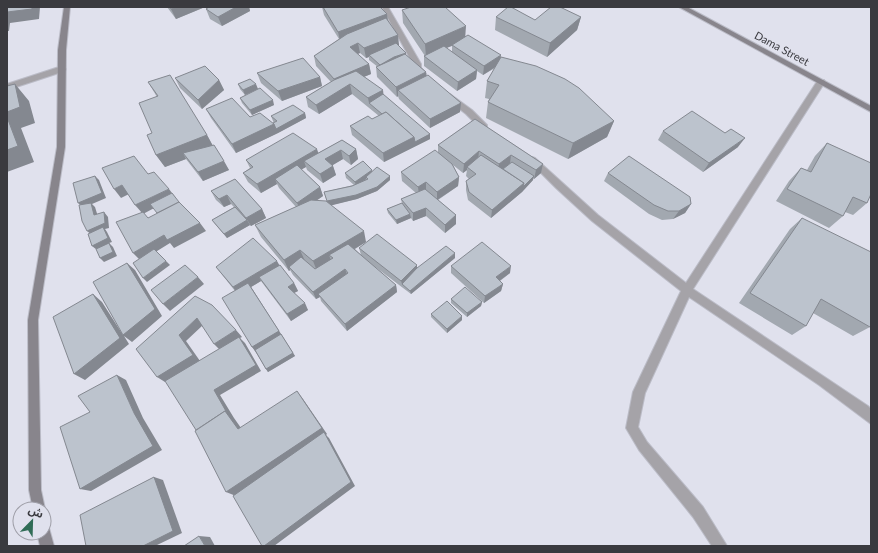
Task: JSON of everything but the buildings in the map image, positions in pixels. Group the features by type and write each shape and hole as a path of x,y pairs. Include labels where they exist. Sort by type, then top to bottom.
{"street":[{"path":"37,501 35,490 33,320 61,147 62,50 67,7"},
{"path":"385,7 417,64 417,69 428,79"},
{"name":"Dama Street","path":"682,7 871,109"},
{"path":"7,87 62,69"},
{"path":"720,546 698,512 643,446 632,428 639,392 687,290 821,82"},
{"path":"439,89 469,112 481,125 493,133"},
{"path":"523,153 595,218 687,290 823,381 864,410 871,418"}]}
